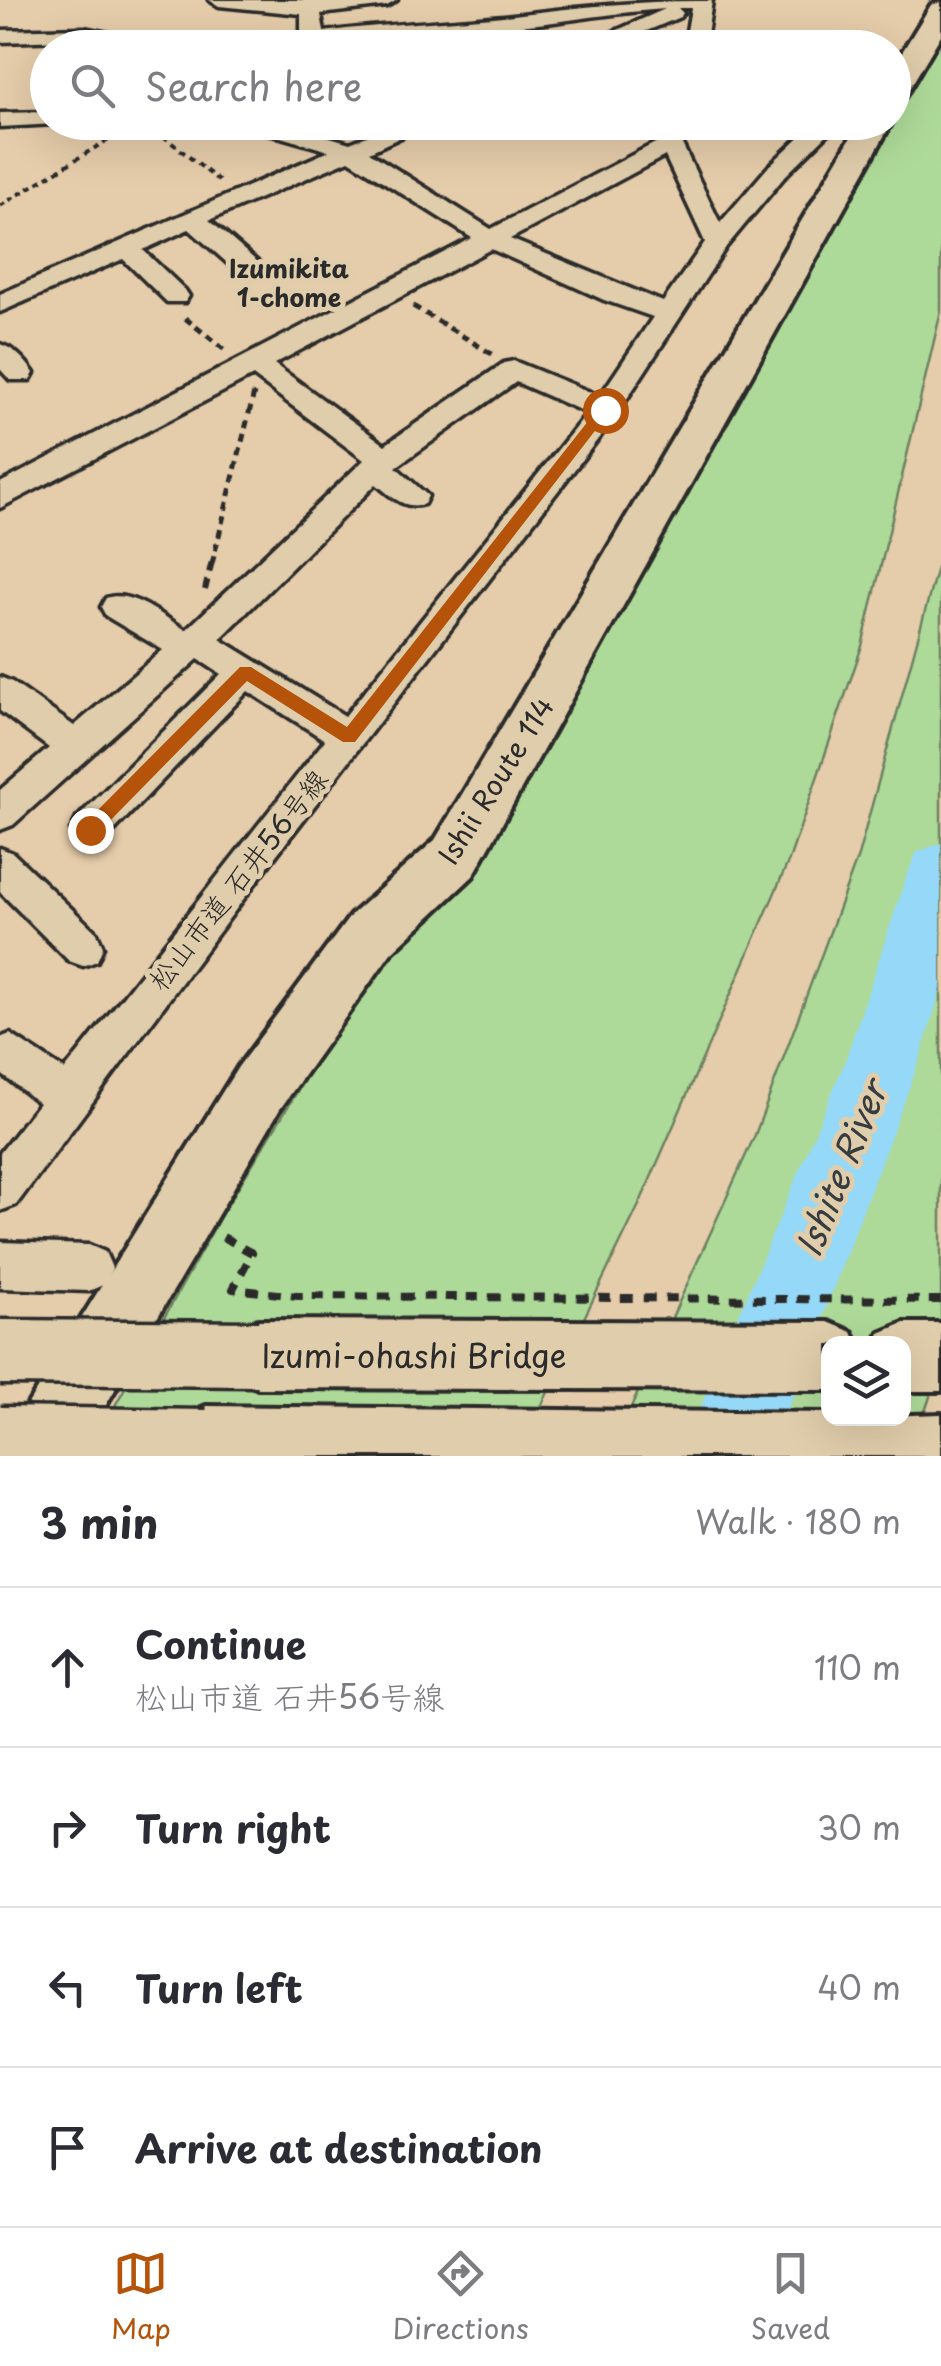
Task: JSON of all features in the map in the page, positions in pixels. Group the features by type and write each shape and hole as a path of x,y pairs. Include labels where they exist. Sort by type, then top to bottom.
{"street":[{"path":"218,0 306,5 387,0"},
{"path":"433,0 440,25"},
{"path":"407,30 517,10 702,1"},
{"path":"631,30 702,1"},
{"path":"697,30 702,1"},
{"path":"306,5 311,30"},
{"path":"911,53 939,14"},
{"path":"0,36 30,35"},
{"path":"0,120 30,119"},
{"path":"315,140 352,151 490,238 613,294 667,313"},
{"path":"352,140 352,151"},
{"path":"0,304 379,140"},
{"path":"0,497 254,366 662,140"},
{"path":"677,140 717,242"},
{"name":"松山市道 石井56号線","path":"0,1189 66,1098 605,410 717,242 777,171 810,140"},
{"name":"Ishii Route 114","path":"36,1456 258,1088 372,934 454,858 866,140"},
{"path":"194,220 251,270"},
{"path":"126,248 176,296"},
{"path":"254,366 380,464 413,496"},
{"path":"0,813 192,644 380,464 514,370 605,410"},
{"path":"117,607 245,672 349,737"},
{"path":"90,830 245,672"},
{"path":"0,692 76,748"},
{"path":"0,866 83,947"},
{"path":"10,1055 66,1098"},
{"path":"0,1266 89,1268"},
{"name":"Izumi-ohashi Bridge","path":"0,1352 821,1356"},
{"path":"911,1356 941,1357"},
{"path":"0,1439 941,1450"}],"path":[{"path":"0,206 108,140"},
{"path":"168,140 240,199"},
{"path":"390,292 514,370"},
{"path":"176,296 166,301 254,366 192,644"},
{"path":"252,1254 233,1289 298,1296 941,1300"}],"green space":[{"path":"941,29 941,311 862,646 789,860 639,1205 517,1456 87,1456 223,1212 883,140 911,140 911,88"},
{"path":"941,553 941,1364 910,1456 609,1456 755,1135 858,856"}],"waterway":[{"name":"Ishite River","path":"725,1456 882,1062 941,875"}],"district":[{"name":"Izumikita 1-chome","path":"289,282"}],"route":[{"path":"90,830 245,672 349,737 605,410"}]}
